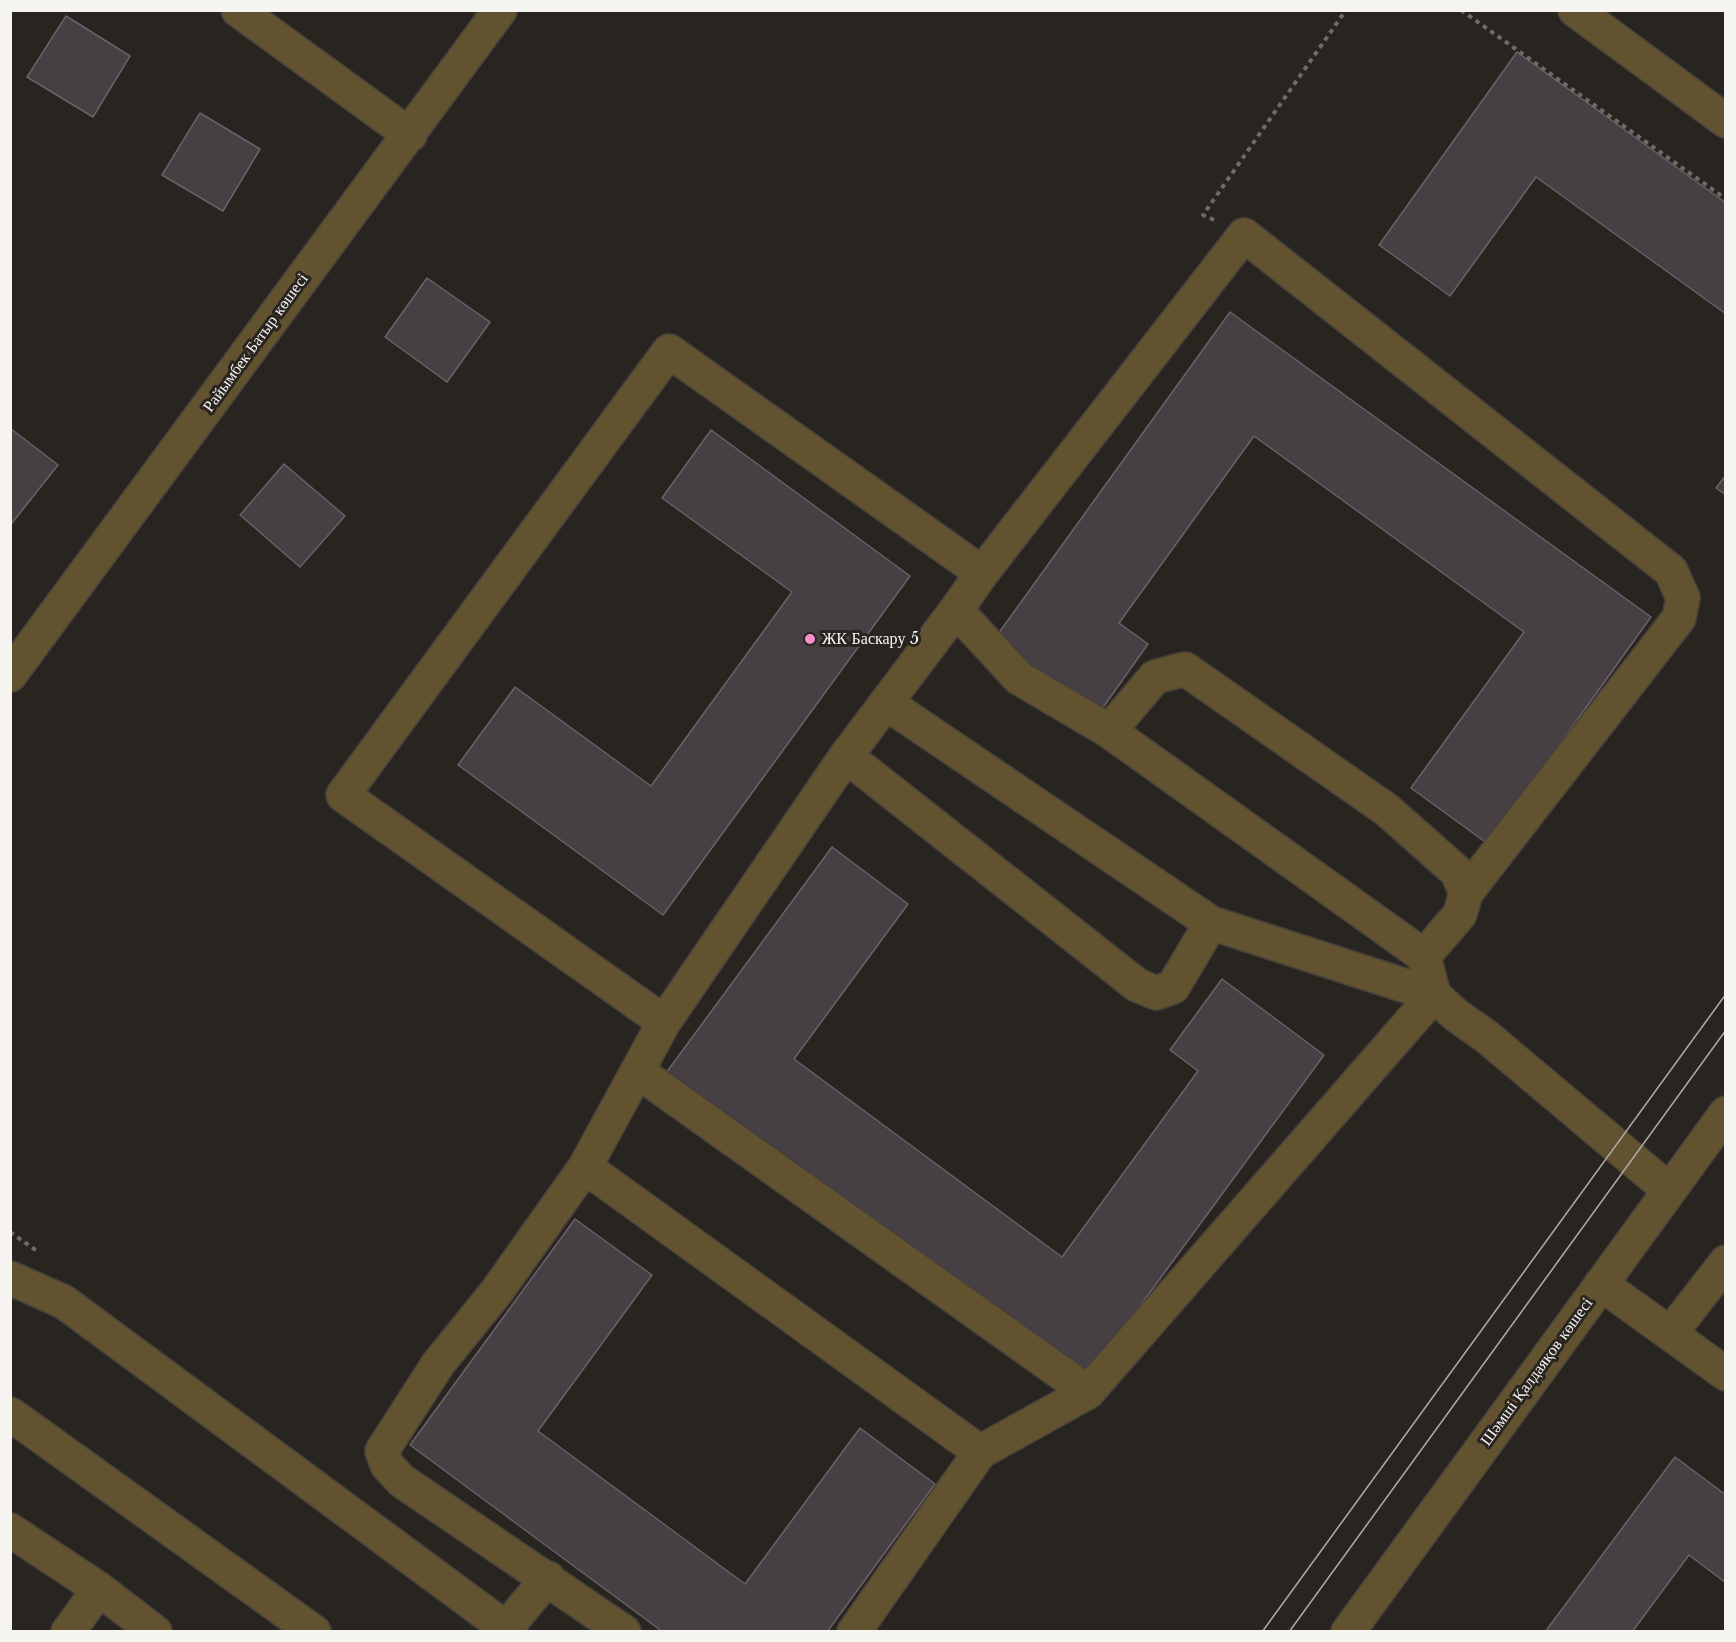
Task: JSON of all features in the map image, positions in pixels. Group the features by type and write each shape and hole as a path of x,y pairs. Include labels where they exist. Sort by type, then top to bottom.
{"street":[{"path":"238,10 410,135"},
{"name":"Райымбек Батыр көшесі","path":"10,675 500,10"},
{"path":"1575,10 1725,121"},
{"path":"624,1632 548,1578 402,1481 387,1465 382,1451 438,1364 497,1291 585,1167 664,1022 846,756 982,573 1244,235 1671,571 1683,598 1679,618 1466,893 1460,914 1425,956"},
{"path":"664,1022 343,795 669,351 982,573"},
{"path":"956,610 1019,678 1109,731 1425,956 1434,995"},
{"path":"1109,731 1155,677 1185,669 1387,810 1457,872 1466,893"},
{"path":"886,703 1211,923 1434,995 1669,1190"},
{"path":"846,756 1137,985 1156,993 1173,987 1211,923"},
{"path":"854,1632 980,1452 1088,1392 1434,995"},
{"path":"637,1071 1088,1392"},
{"name":"Шәмші Қалдаяқов көшесі","path":"1348,1632 1725,1113"},
{"path":"585,1167 980,1452"},
{"path":"1670,1334 1725,1262"},
{"path":"10,1278 64,1302 508,1630 548,1578"},
{"path":"1601,1284 1725,1374"},
{"path":"10,1414 314,1632"},
{"path":"10,1530 99,1589 155,1632"},
{"path":"68,1632 99,1589"}],"path":[{"path":"1244,235 1203,214 1346,10"},
{"path":"1461,10 1725,199"}],"building":[{"path":"66,16 130,56 93,117 27,77"},
{"path":"1517,52 1726,203 1726,314 1536,177 1450,296 1379,245"},
{"path":"200,113 260,149 223,211 162,175"},
{"path":"427,278 490,322 447,382 385,337"},
{"path":"1230,312 1651,617 1488,844 1411,788 1524,632 1254,436 1119,623 1148,644 1097,716 993,641"},
{"path":"10,428 58,465 12,523 10,521"},
{"name":"ЖК Баскару 5","path":"711,430 910,576 663,915 458,765 515,687 651,786 792,592 662,498"},
{"path":"284,464 345,516 300,567 240,515"},
{"path":"1726,475 1726,495 1716,488"},
{"path":"832,847 908,904 794,1059 1062,1257 1198,1071 1170,1050 1222,979 1324,1055 1085,1381 666,1073"},
{"path":"575,1219 652,1275 538,1431 745,1584 860,1428 935,1484 827,1632 663,1632 410,1445"},
{"path":"1675,1457 1726,1495 1726,1583 1689,1555 1632,1632 1545,1632"}],"tram line":[{"path":"1262,1632 1726,994"},
{"path":"1289,1632 1726,1030"}],"place":[{"name":"ЖК Баскару 5","path":"810,639"}]}
